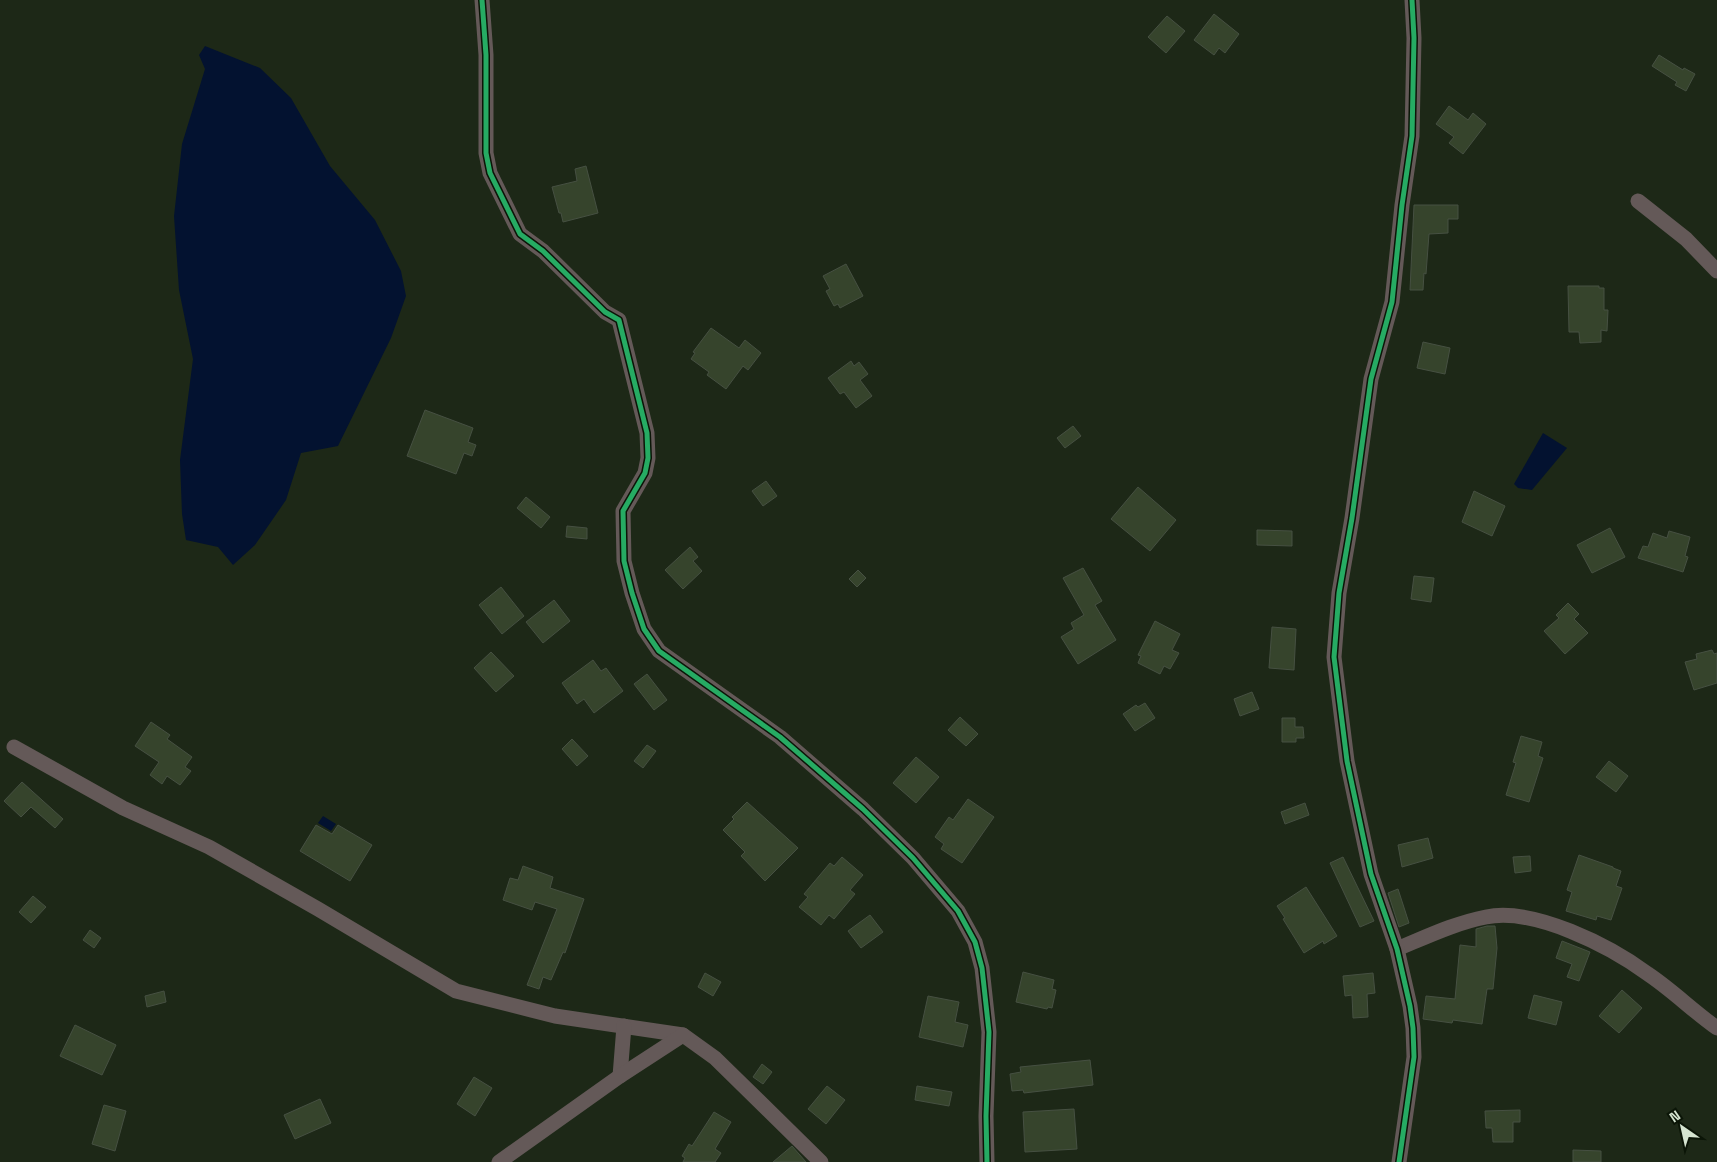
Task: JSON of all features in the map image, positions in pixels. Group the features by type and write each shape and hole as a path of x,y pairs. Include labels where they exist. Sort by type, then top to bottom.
{"street":[{"path":"482,0 486,55 486,153 490,174 520,234 543,251 605,312 620,320 647,433 648,458 645,473 623,511 624,561 644,629 659,651 780,737 863,809 912,858 958,911 975,942 982,968 989,1032 986,1116 987,1162"},
{"path":"1399,1162 1414,1057 1410,1006 1397,949 1369,865 1347,761 1334,657 1339,593 1372,379 1392,302 1402,205 1412,136 1414,38 1412,0"},
{"path":"1638,201 1686,239 1717,271"},
{"path":"14,747 123,808 209,847 456,991 554,1016 683,1035 715,1058 822,1162"},
{"path":"1397,949 1458,924 1488,916 1514,914 1553,925 1624,957 1717,1028"},
{"path":"620,1076 624,1026"},
{"path":"499,1162 620,1076 683,1035"}],"water":[{"path":"205,46 260,68 291,98 330,166 375,220 401,271 406,296 391,338 338,446 301,453 286,500 255,545 233,565 218,547 186,540 182,514 180,460 193,359 179,290 174,216 182,144 205,69 199,55"},
{"path":"1543,433 1567,448 1532,490 1518,488 1514,484"},
{"path":"323,816 336,824 331,831 318,823"}],"building":[{"path":"1214,14 1239,34 1225,53 1219,48 1214,55 1194,40"},
{"path":"1167,16 1185,31 1166,53 1148,37"},
{"path":"1659,55 1683,70 1684,68 1695,74 1686,91 1675,85 1677,82 1652,66"},
{"path":"1449,106 1468,120 1473,113 1486,124 1463,154 1449,143 1454,137 1436,124"},
{"path":"586,166 598,213 563,222 552,187 577,181 575,169"},
{"path":"1414,205 1458,205 1458,219 1448,219 1448,233 1429,234 1423,290 1410,290"},
{"path":"846,264 863,296 840,308 838,304 834,306 826,291 830,289 823,276"},
{"path":"1568,286 1599,286 1599,288 1604,288 1604,310 1608,310 1607,331 1601,330 1601,342 1580,343 1579,332 1569,332"},
{"path":"711,328 739,348 745,340 761,353 748,370 743,366 726,389 707,375 709,372 691,359 695,353 693,352"},
{"path":"1423,342 1450,348 1445,374 1417,368"},
{"path":"851,361 854,366 859,362 868,374 860,380 872,396 856,408 844,392 840,394 828,378"},
{"path":"425,410 473,428 468,442 476,445 472,456 464,453 456,474 407,456"},
{"path":"1073,426 1081,436 1065,448 1057,438"},
{"path":"766,481 777,496 763,506 752,491"},
{"path":"1138,487 1176,520 1150,551 1111,519"},
{"path":"1474,491 1505,506 1492,536 1462,522"},
{"path":"526,497 550,517 541,528 517,508"},
{"path":"567,526 587,528 587,539 566,537"},
{"path":"1610,528 1625,557 1592,573 1577,545"},
{"path":"1257,530 1292,531 1292,546 1257,545"},
{"path":"1669,531 1690,537 1685,556 1688,557 1683,572 1638,558 1643,546 1648,547 1653,533 1667,538"},
{"path":"690,547 698,557 693,561 702,571 683,589 665,570"},
{"path":"1083,568 1102,601 1095,605 1116,640 1078,664 1061,637 1074,629 1071,623 1084,615 1063,578"},
{"path":"858,570 866,578 857,587 849,579"},
{"path":"1414,576 1434,578 1431,602 1411,599"},
{"path":"501,587 524,616 502,634 479,605"},
{"path":"554,600 570,621 543,643 526,622"},
{"path":"1568,603 1579,614 1574,619 1588,633 1565,654 1544,631 1559,618 1556,615"},
{"path":"1155,621 1180,634 1172,650 1179,653 1170,669 1164,666 1160,674 1138,663 1141,656 1138,655"},
{"path":"1272,627 1296,629 1294,670 1269,668"},
{"path":"1712,650 1714,654 1717,653 1717,683 1694,690 1685,662 1697,659 1696,654"},
{"path":"491,652 514,676 496,692 474,668"},
{"path":"593,660 601,671 606,668 623,691 594,713 584,699 577,704 562,683"},
{"path":"647,674 667,700 654,710 634,684"},
{"path":"1252,692 1259,709 1240,716 1234,699"},
{"path":"1145,703 1155,718 1135,731 1123,714 1136,705 1138,707"},
{"path":"960,717 978,734 966,746 948,730"},
{"path":"1282,718 1295,718 1295,727 1303,727 1304,738 1296,738 1296,742 1282,742"},
{"path":"151,722 170,735 167,739 192,757 185,767 191,771 180,785 167,776 162,784 150,775 159,762 135,746"},
{"path":"1521,736 1542,742 1538,756 1543,758 1529,802 1506,795 1516,763 1513,762"},
{"path":"572,739 588,756 577,766 562,749"},
{"path":"647,745 656,751 643,768 634,761"},
{"path":"916,757 939,777 916,803 893,783"},
{"path":"1609,761 1628,776 1616,792 1596,777"},
{"path":"22,782 63,819 55,828 31,807 21,817 4,801"},
{"path":"968,799 994,817 962,863 941,849 944,844 935,837 949,817 953,820"},
{"path":"747,802 798,848 765,881 741,856 745,852 723,830 734,819 732,817"},
{"path":"1305,803 1309,815 1285,824 1281,812"},
{"path":"316,825 332,834 338,825 372,845 350,881 300,851"},
{"path":"1428,838 1433,858 1402,867 1398,845"},
{"path":"1579,855 1621,871 1616,886 1622,888 1611,920 1597,916 1596,920 1566,911 1572,892 1567,890"},
{"path":"1530,856 1531,871 1515,873 1513,857"},
{"path":"842,857 863,875 850,890 855,894 834,919 829,915 821,925 799,907 808,897 804,894 830,863 834,866"},
{"path":"1343,857 1374,921 1360,927 1330,863"},
{"path":"523,866 553,877 550,888 584,899 565,953 563,952 551,980 543,977 539,989 527,985 557,909 535,902 532,910 503,900 510,878 518,880"},
{"path":"1306,887 1337,936 1324,944 1323,941 1304,953 1277,906"},
{"path":"1398,889 1409,923 1399,927 1388,893"},
{"path":"33,896 46,907 31,923 19,912"},
{"path":"870,915 883,932 861,948 848,931"},
{"path":"1495,926 1497,948 1493,989 1487,989 1482,1024 1453,1020 1452,1023 1423,1019 1426,996 1455,999 1460,945 1476,947 1476,929"},
{"path":"90,930 101,938 94,948 83,940"},
{"path":"1562,941 1590,952 1579,981 1567,977 1572,964 1556,958"},
{"path":"1023,972 1054,980 1052,989 1056,990 1052,1008 1048,1007 1047,1009 1016,1002"},
{"path":"705,973 721,982 713,996 698,987"},
{"path":"1373,973 1375,993 1367,994 1368,1017 1353,1018 1352,995 1345,996 1343,976"},
{"path":"1622,990 1642,1008 1619,1033 1599,1016"},
{"path":"164,991 166,1002 147,1007 145,996"},
{"path":"1534,995 1562,1002 1556,1025 1528,1018"},
{"path":"928,996 959,1002 955,1022 968,1025 963,1047 919,1037"},
{"path":"75,1025 116,1045 102,1075 60,1056"},
{"path":"1090,1060 1093,1085 1024,1093 1023,1090 1012,1091 1010,1074 1021,1072 1020,1067"},
{"path":"762,1064 772,1072 763,1084 753,1077"},
{"path":"474,1077 492,1088 475,1116 457,1104"},
{"path":"827,1086 845,1100 826,1124 808,1109"},
{"path":"917,1086 952,1092 949,1106 915,1100"},
{"path":"320,1099 331,1123 295,1139 284,1115"},
{"path":"104,1105 126,1111 115,1151 92,1144"},
{"path":"1074,1109 1077,1149 1025,1152 1023,1112"},
{"path":"1520,1110 1520,1122 1513,1122 1513,1142 1493,1142 1492,1128 1486,1128 1485,1111"},
{"path":"714,1112 731,1122 715,1149 721,1153 715,1162 683,1162 685,1158 682,1156 689,1144 692,1146"},
{"path":"792,1146 806,1162 773,1162"},
{"path":"1573,1150 1601,1151 1601,1162 1573,1162"}],"cycle path":[{"path":"482,0 486,55 486,153 490,173 520,234 543,251 605,312 619,320 647,433 648,458 645,473 623,511 624,561 644,629 659,651 780,737 863,809 913,858 958,911 975,942 982,968 989,1032 986,1116 987,1162"},
{"path":"1399,1162 1414,1057 1413,1028 1397,949 1371,874 1347,761 1334,657 1339,593 1352,518 1371,379 1392,302 1402,205 1412,136 1414,38 1412,0"}]}
